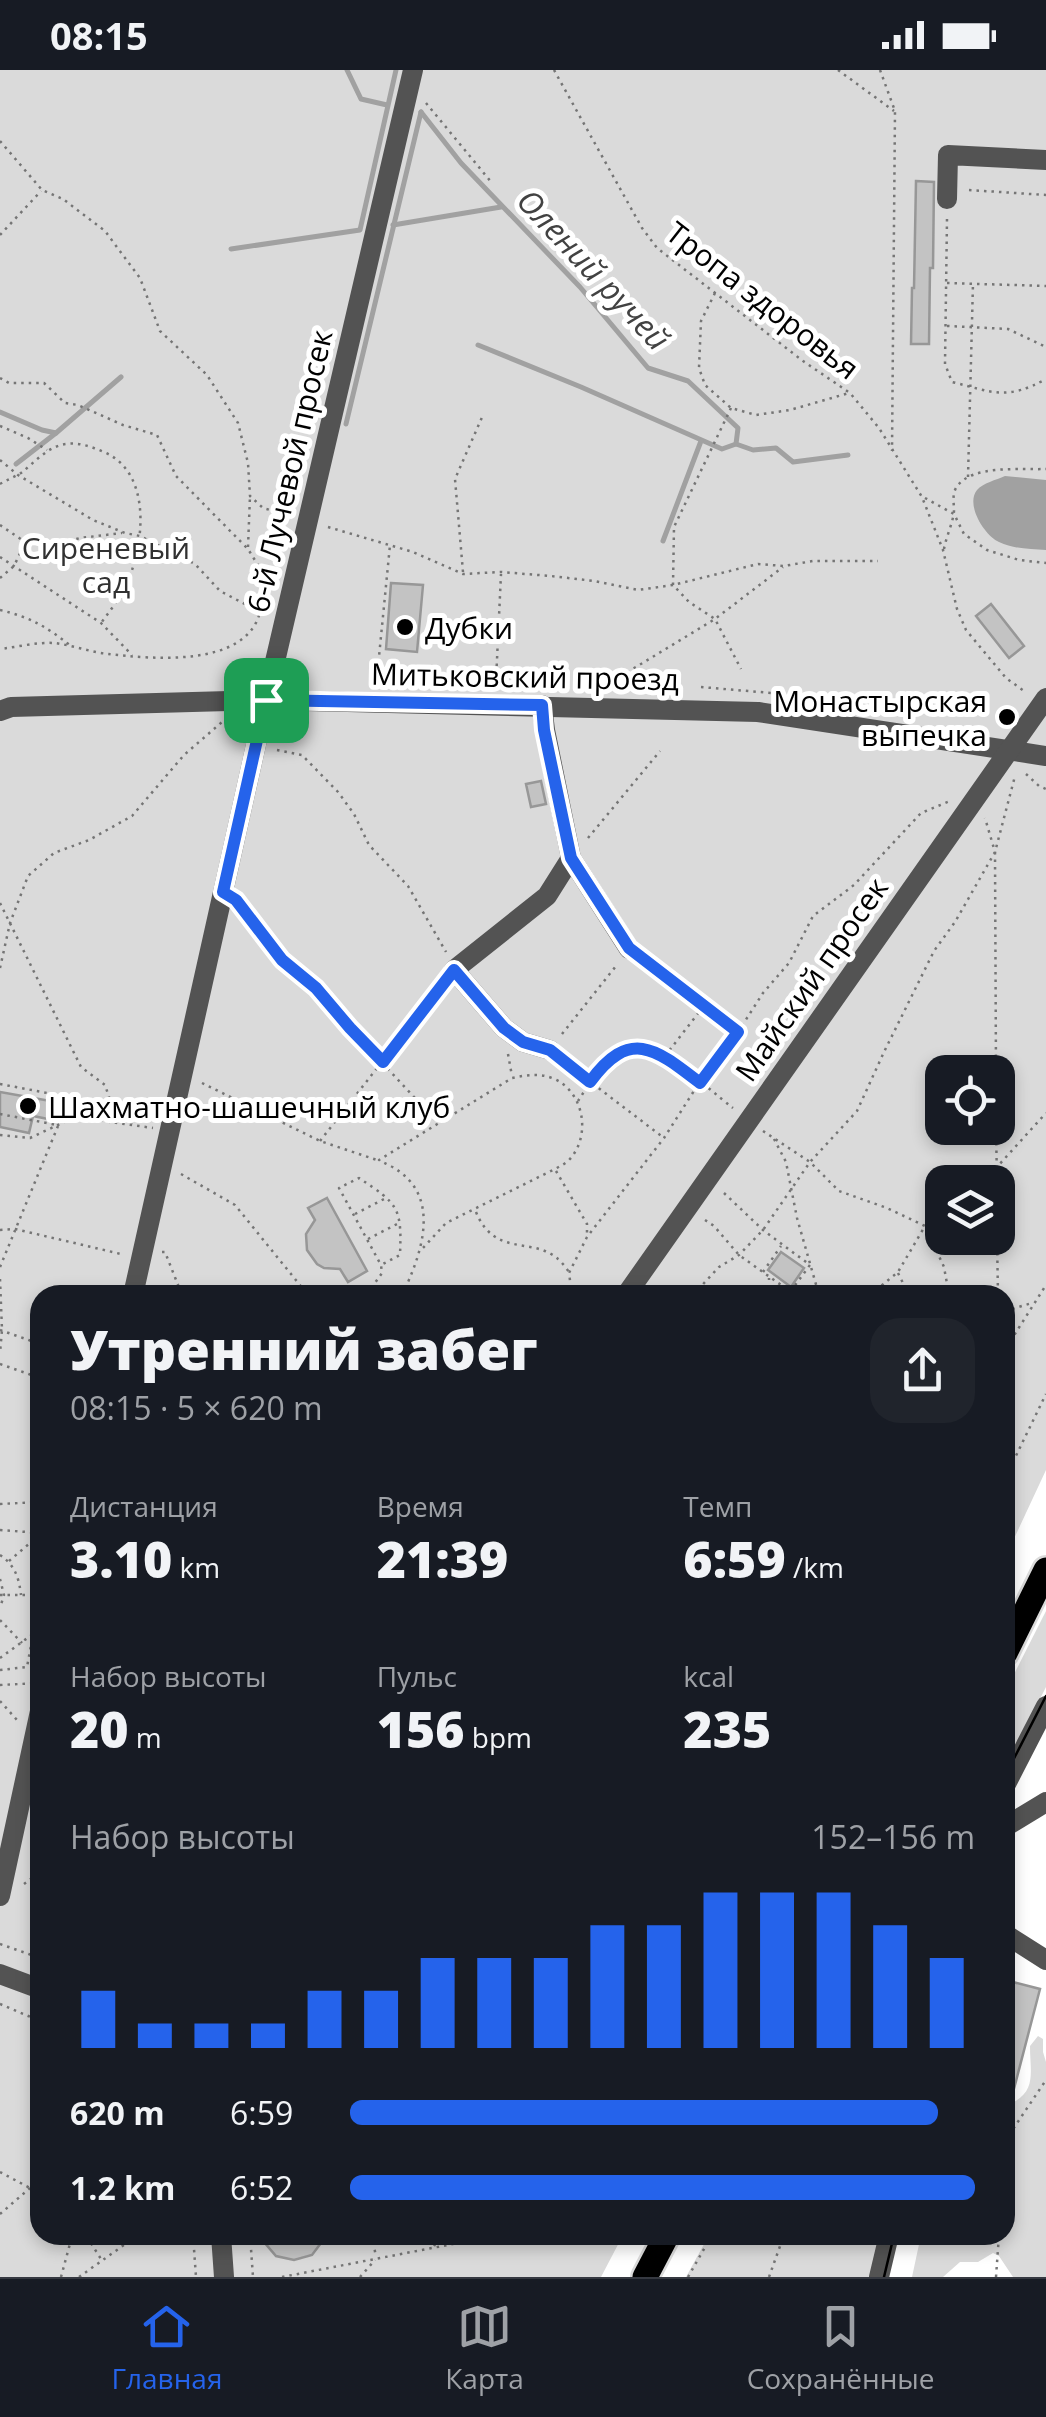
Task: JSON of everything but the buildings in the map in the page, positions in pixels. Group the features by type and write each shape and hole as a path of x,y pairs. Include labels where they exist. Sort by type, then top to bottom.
{"main road":[{"path":"1015,1633 1046,1570"},
{"path":"645,2277 662,2245"}],"street":[{"name":"6-й Лучевой просек","path":"134,1285 413,70"},
{"path":"947,199 948,154 1046,160"},
{"name":"Митьковский проезд","path":"0,711 10,707 266,700 758,712 1046,756"},
{"name":"Майский просек","path":"633,1285 1044,701"},
{"path":"542,705 571,858 629,948"},
{"path":"550,1050 523,1042 504,1028 454,970 547,896 571,858"},
{"path":"1015,1766 1046,1706"},
{"path":"0,1896 30,1758"},
{"path":"1015,1821 1046,1802"},
{"path":"1015,1940 1046,1960"},
{"path":"0,1974 30,1985"},
{"path":"222,2245 224,2277"},
{"path":"880,2277 887,2245"}],"path":[{"name":"Тропа здоровья","path":"554,70 657,248 850,393 879,428 922,497 943,550 966,630 1006,678 1044,701"},
{"path":"838,70 895,112"},
{"path":"880,70 895,112 892,452"},
{"path":"407,97 423,100 492,183"},
{"path":"0,141 42,190 63,199 105,230 140,278 160,332 208,375 238,423 248,463 248,549"},
{"path":"0,235 42,190"},
{"path":"1046,194 967,190 947,199 944,364 952,382 999,394 1028,388 1046,378"},
{"path":"946,282 1046,286"},
{"path":"968,477 973,284"},
{"path":"715,293 700,321 699,368 706,385 732,408 756,415 850,393"},
{"path":"945,326 1008,329 1046,347"},
{"path":"0,378 9,384 44,384 65,402 156,435 176,476 248,549 261,570 291,592"},
{"path":"732,408 674,526 674,585 689,602 715,619 741,669"},
{"path":"464,574 456,478 484,415"},
{"path":"0,426 48,450"},
{"path":"0,484 48,450 65,444 90,446 124,465 136,488 140,536 132,570 119,599 101,624"},
{"path":"0,460 92,520 140,536 195,564 220,591 260,612 246,638 219,652 176,658 134,656 52,643 0,649"},
{"path":"1046,469 995,469 968,477 957,486 953,500 954,514 964,534 986,550 1019,560 1046,562"},
{"path":"250,496 263,508 413,552 464,574 501,572 594,580 638,590 758,564 878,561"},
{"path":"922,497 954,514"},
{"path":"943,550 954,514"},
{"path":"0,525 25,542 54,545 126,533"},
{"path":"0,578 14,566 25,542"},
{"path":"377,678 390,545"},
{"path":"0,557 101,624 134,656"},
{"path":"608,684 715,619 784,566"},
{"path":"496,681 501,572"},
{"path":"0,610 28,617 72,647"},
{"path":"700,687 783,694"},
{"path":"0,968 10,923 28,876 54,852 89,840 132,816 184,754 228,717"},
{"path":"270,749 302,755 338,792 369,845 408,886 454,970 320,1140"},
{"path":"571,858 660,750"},
{"path":"703,1285 762,1230 810,1162 858,1111 934,952 995,852 1018,766 1046,789"},
{"path":"570,1274 587,1237 664,1138 763,994 789,963 813,916 854,885 921,813 953,800 972,803 984,813 995,852 996,1055"},
{"path":"223,892 236,900 282,960 316,988 439,1124"},
{"path":"0,902 81,1066 105,1085 114,1112 132,1124 76,1117 30,1138 0,1135"},
{"path":"664,1138 550,1050 629,948 738,1032"},
{"path":"664,1057 704,1006"},
{"path":"578,1101 615,1054 632,1048 651,1050 664,1057 737,1111"},
{"path":"379,1160 512,1078 532,1074 554,1078 569,1088 578,1101 583,1123 579,1144 569,1160 446,1224 422,1249"},
{"path":"182,1075 320,1140 402,1172 412,1184 424,1221 422,1249 406,1285"},
{"path":"0,1084 63,1096 76,1117"},
{"path":"0,1114 59,1125"},
{"path":"1000,1165 1046,1114"},
{"path":"0,1268 59,1125"},
{"path":"760,1129 810,1162 838,1191 925,1226 898,1272 882,1285"},
{"path":"774,1138 786,1162 816,1285"},
{"path":"162,1164 235,1205 300,1285"},
{"path":"555,1170 587,1224 587,1237"},
{"path":"374,1285 382,1273 380,1265 339,1188 358,1178 388,1197 401,1222 400,1255 380,1265"},
{"path":"707,1180 762,1230 810,1264"},
{"path":"354,1215 388,1197"},
{"path":"475,1209 486,1230 505,1243 560,1260 570,1274 571,1285"},
{"path":"698,1216 714,1226 738,1255 780,1285"},
{"path":"367,1240 401,1222"},
{"path":"0,1230 15,1229 128,1255"},
{"path":"763,1272 782,1244"},
{"path":"165,1252 178,1285"},
{"path":"938,1255 947,1285"},
{"path":"997,1255 998,1285"},
{"path":"797,1285 810,1264"},
{"path":"898,1272 905,1285"},
{"path":"770,1277 770,1285"},
{"path":"0,1279 0,1353"},
{"path":"1015,1334 1046,1285"},
{"path":"1015,1308 1034,1302"},
{"path":"1,1330 30,1340"},
{"path":"0,1364 30,1374"},
{"path":"1015,1455 1046,1394"},
{"path":"0,1504 30,1502"},
{"path":"0,1530 30,1532"},
{"path":"8,1561 30,1542"},
{"path":"0,1555 18,1577 21,1594"},
{"path":"0,1579 0,1608"},
{"path":"2,1594 30,1594"},
{"path":"0,1620 22,1644"},
{"path":"0,1658 30,1637"},
{"path":"0,1670 27,1668 30,1651"},
{"path":"0,1685 30,1683"},
{"path":"0,1701 30,1735"},
{"path":"0,1944 30,1954"},
{"path":"0,2004 30,2017"},
{"path":"1015,2126 1046,2080"},
{"path":"0,2172 30,2188 0,2214"},
{"path":"62,2277 70,2245"},
{"path":"93,2245 102,2260"},
{"path":"78,2277 124,2245"},
{"path":"193,2245 196,2277"},
{"path":"251,2245 253,2277"},
{"path":"360,2277 376,2258 374,2245"},
{"path":"282,2277 456,2245"},
{"path":"688,2277 706,2245"},
{"path":"768,2277 780,2245"},
{"path":"996,2277 998,2245"}],"green space":[{"name":"Сиреневый сад","path":"0,70 1046,70 1046,1470 1015,1537 1015,1285 30,1285 30,2245 618,2245 601,2277 0,2277"},
{"path":"1046,1611 1046,1687 1015,1748 1015,1672"},
{"path":"1038,2036 1043,2039 1046,2062 1046,2277 1013,2277 993,2253 978,2262 960,2262 943,2277 912,2277 919,2245 1015,2245 1015,2101 1023,2096 1030,2082 1030,2046"},
{"path":"704,2245 878,2245 871,2277 686,2277"}],"shaded area":[{"path":"1005,476 1046,480 1046,550 999,542 978,519 973,504 977,490"}],"waterway":[{"name":"Олений ручей","path":"347,70 361,99 387,105"},
{"path":"231,249 360,230 396,70"},
{"name":"Олений ручей","path":"421,112 461,163 580,287 648,368 688,381 738,428 736,444 753,450 776,448 793,462 848,455"},
{"path":"346,424 421,112"},
{"path":"393,225 501,207"},
{"path":"478,345 722,449 736,444"},
{"path":"0,412 56,433 121,377"},
{"path":"16,464 56,433"},
{"path":"663,541 701,441"}],"tram line":[{"path":"1015,1756 1046,1696"},
{"path":"884,2277 892,2245"}],"place":[{"name":"Дубки","path":"405,627"},
{"name":"Монастырская выпечка","path":"1007,717"},
{"name":"Шахматно-шашечный клуб","path":"28,1106"}],"route":[{"path":"266,700 542,705 571,858 629,948 738,1032 700,1083 651,1050 632,1048 615,1054 590,1082 550,1050 523,1042 504,1028 454,970 383,1062 316,988 282,960 236,900 223,892 266,700"}]}
